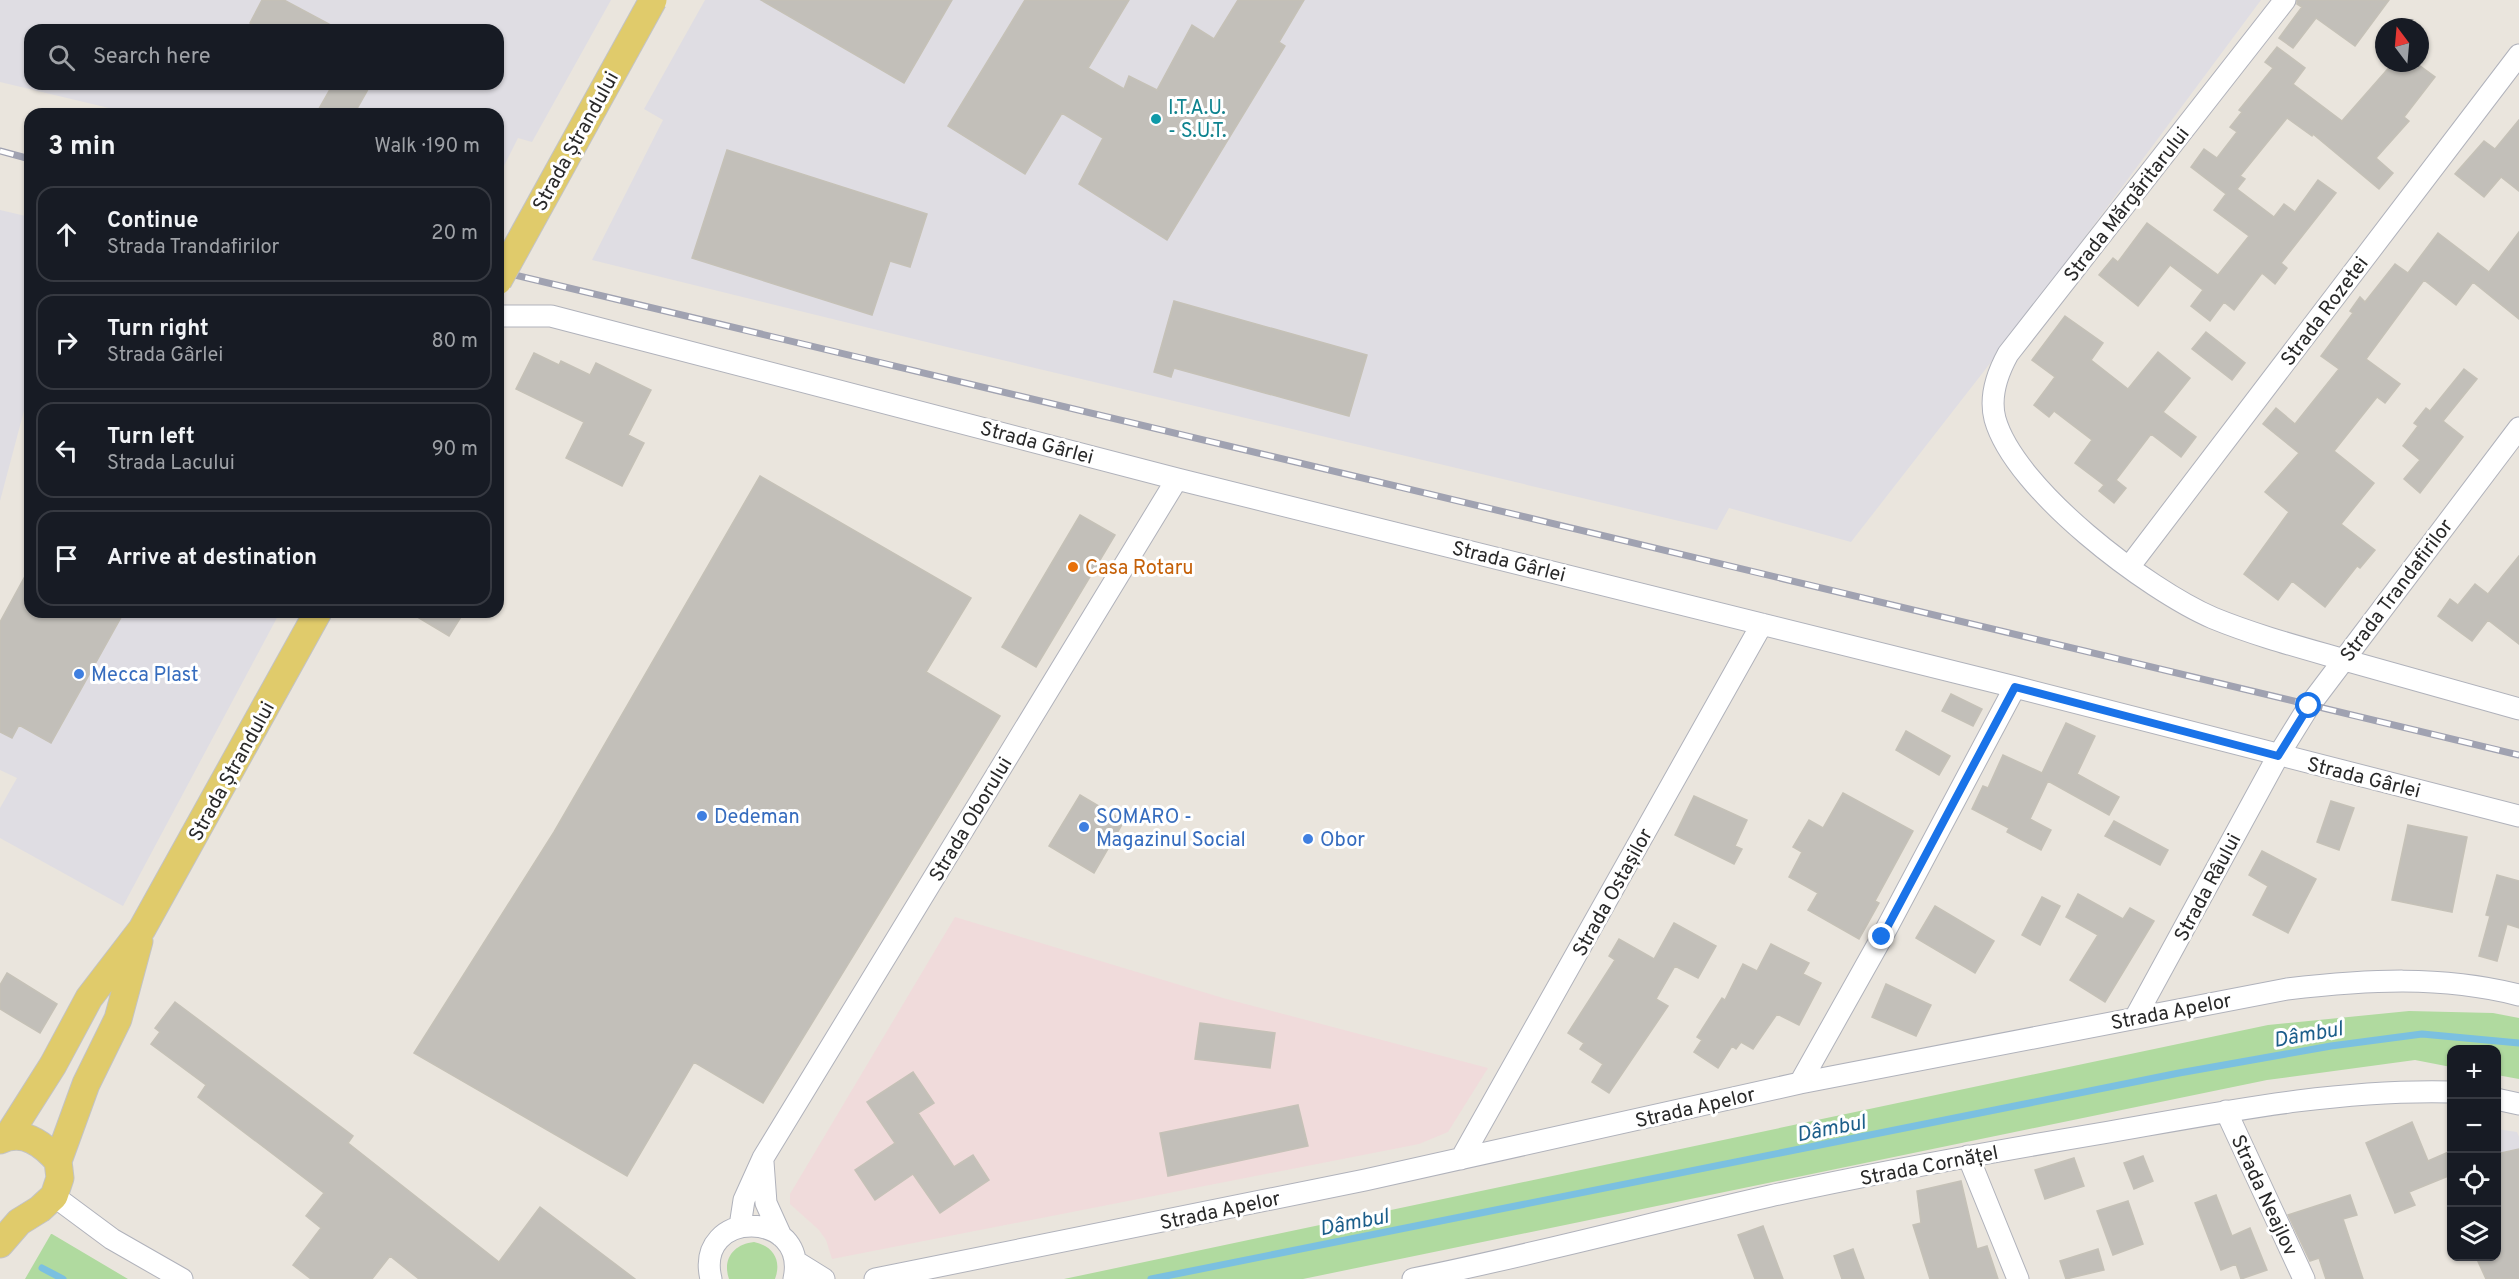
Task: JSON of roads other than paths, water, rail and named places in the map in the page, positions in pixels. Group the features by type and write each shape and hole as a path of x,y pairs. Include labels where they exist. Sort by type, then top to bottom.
{"main road":[{"name":"Strada Ștrandului","path":"504,271 653,0"},
{"name":"Strada Ștrandului","path":"4,1138 53,1065 89,998 142,929 315,618"},
{"name":"Strada Ștrandului","path":"4,1138 27,1137 45,1146 58,1161 86,1084 118,1019 142,929"},
{"path":"0,1244 19,1222 40,1209 54,1196 60,1178 58,1161"}],"street":[{"name":"Strada Mărgăritarului","path":"2129,567 2039,490 2011,451 1995,419 1994,386 2008,354 2285,0"},
{"name":"Strada Rozetei","path":"2129,567 2519,55"},
{"name":"Strada Gârlei","path":"504,316 551,316 1177,479 2015,687 2519,816"},
{"name":"Strada Trandafirilor","path":"2278,756 2342,659 2519,428"},
{"name":"Strada Oborului","path":"740,1226 744,1200 763,1158 1177,479"},
{"path":"2129,567 2184,604 2213,618 2342,659 2519,709"},
{"name":"Strada Ostașilor","path":"1461,1159 1762,624"},
{"path":"1800,1083 1882,937 2015,687"},
{"name":"Strada Râului","path":"2135,1018 2278,756"},
{"name":"Strada Apelor","path":"874,1279 1461,1159 1800,1083 2287,989 2349,982 2432,980 2489,987 2519,995"},
{"name":"Strada Cornățel","path":"1413,1279 1512,1259 1774,1195 1968,1156 2226,1111 2384,1092 2447,1092"},
{"path":"2501,1100 2519,1104"},
{"name":"Strada Neajlov","path":"2226,1111 2304,1279"},
{"path":"1968,1156 2018,1279"},
{"path":"763,1158 766,1203 781,1236 790,1247 794,1270 824,1279"},
{"path":"54,1196 112,1239 182,1279"},
{"path":"707,1276 712,1251 719,1240 740,1226 762,1226 781,1236"}],"waterway":[{"name":"Dâmbul","path":"1151,1279 2179,1073 2331,1046 2422,1034 2519,1043"},
{"name":"Dâmbul","path":"42,1268 63,1279"}],"railway":[{"path":"0,151 24,157"},
{"path":"504,272 2519,755"}],"place":[{"name":"I.T.A.U. - S.U.T.","path":"1156,119"},
{"name":"Casa Rotaru","path":"1073,567"},
{"name":"Mecca Plast","path":"79,674"},
{"name":"Dedeman","path":"702,816"},
{"name":"SOMARO - Magazinul Social","path":"1084,827"},
{"name":"Obor","path":"1308,839"}]}
